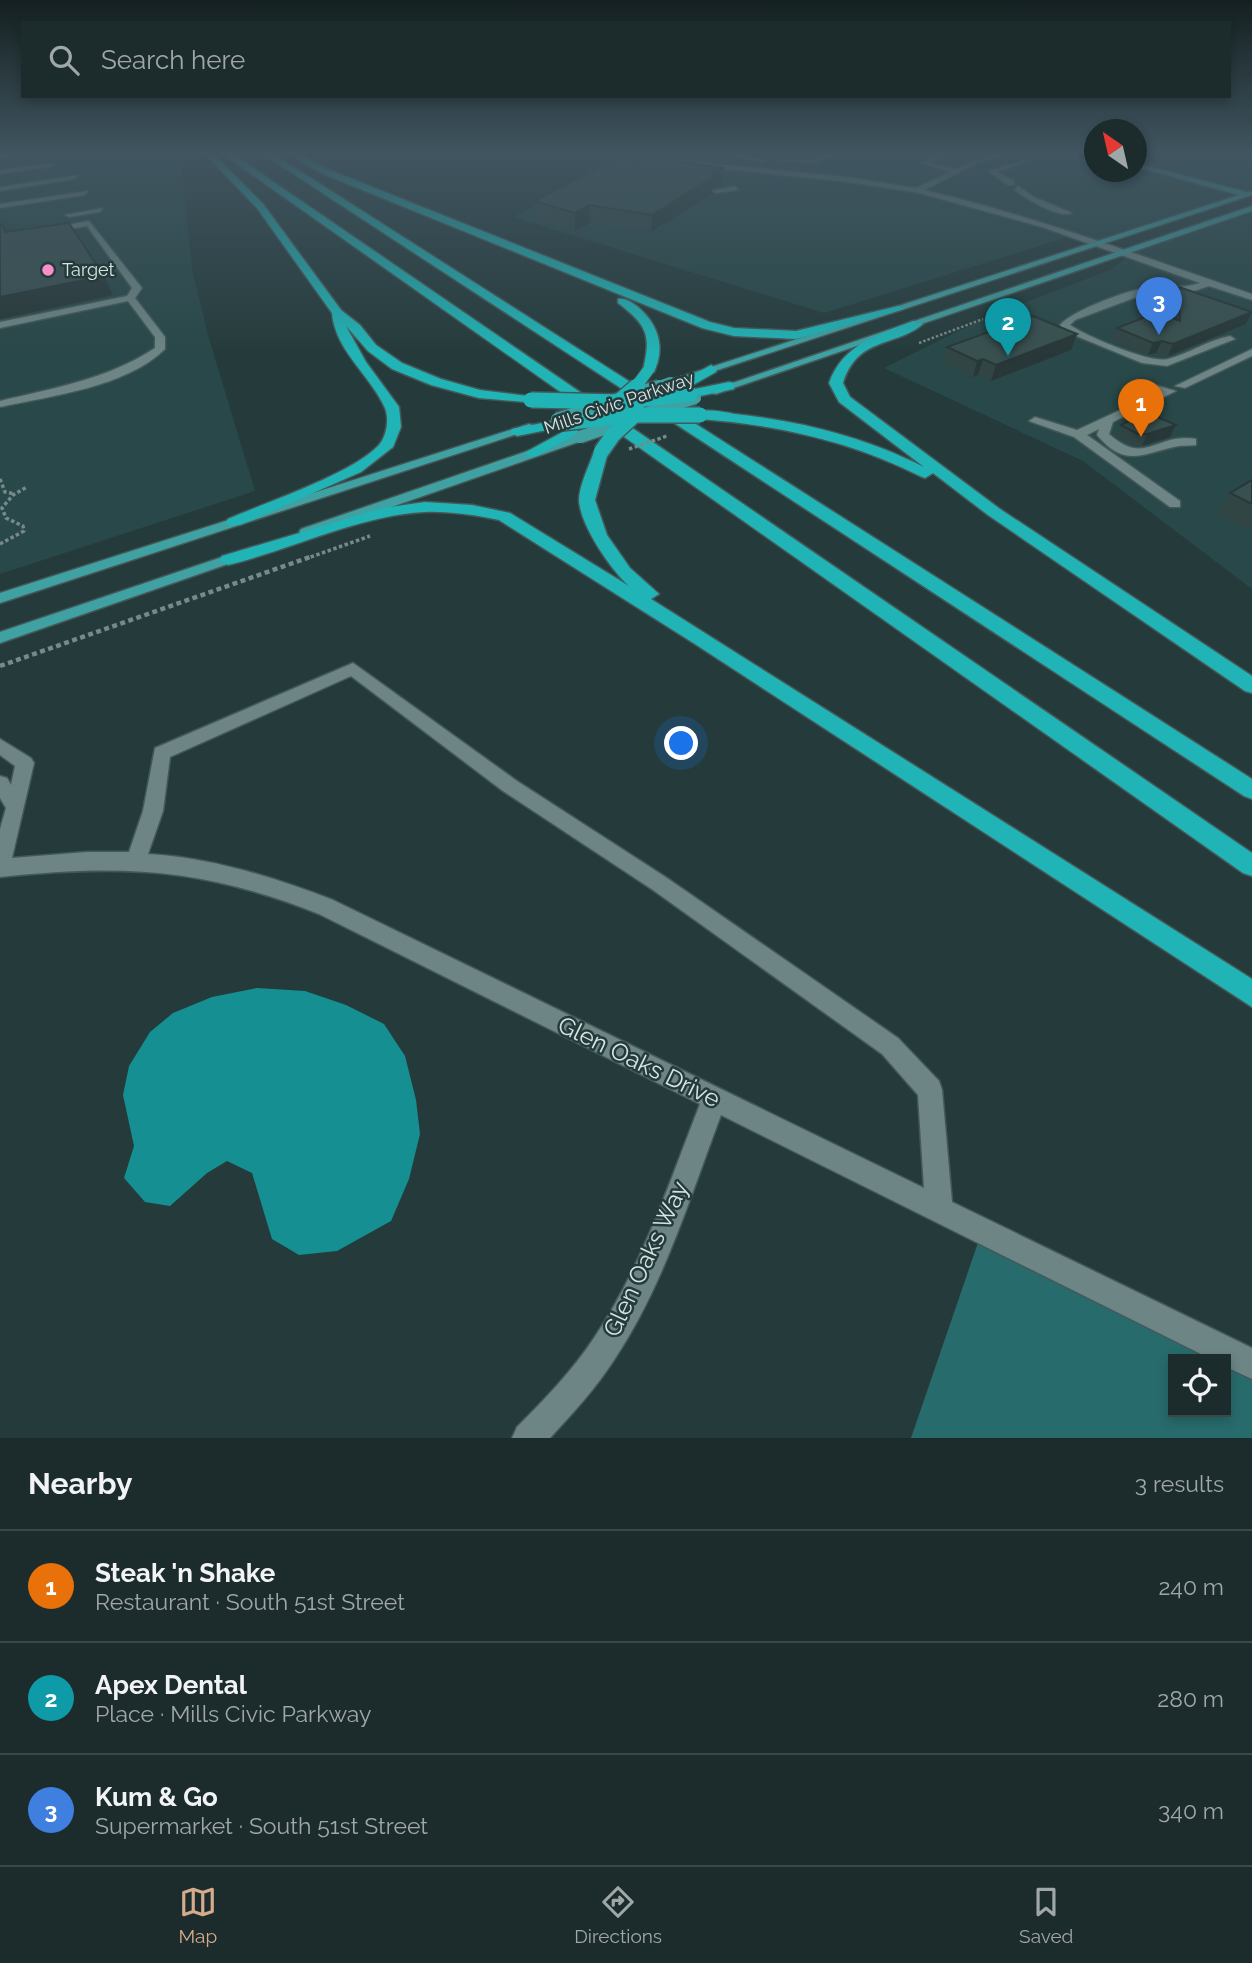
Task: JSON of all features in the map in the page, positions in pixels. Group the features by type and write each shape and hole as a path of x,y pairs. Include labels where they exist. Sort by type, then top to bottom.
{"highway":[{"path":"270,219 337,312 356,328 372,348 397,366 436,382 479,394 531,400 618,401 660,398 684,390 729,386"},
{"path":"321,219 1252,866"},
{"path":"368,219 1252,790"},
{"path":"441,219 581,277 706,325 734,332 796,335 898,309"},
{"path":"531,453 568,427 592,418 641,382 649,369 656,347 651,328 640,313 581,277"},
{"path":"234,522 356,469 386,447 394,427 392,407 360,363 342,332 337,312"},
{"path":"916,324 859,348 841,364 836,383 844,399 994,512 1252,687"},
{"path":"684,390 711,369"},
{"path":"660,398 636,416 601,452 586,500 599,535 624,572 702,639"},
{"path":"592,418 727,417 779,424 830,436 915,467 994,512"},
{"path":"517,432 568,427"},
{"path":"228,560 383,513 425,507 472,510 504,516 702,639 1252,994"}],"main road":[{"name":"Mills Civic Parkway","path":"711,369 1172,219"},
{"path":"729,386 1218,219"},
{"name":"Mills Civic Parkway","path":"568,427 618,401 684,390"},
{"name":"Mills Civic Parkway","path":"568,427 636,416 684,390"},
{"name":"Mills Civic Parkway","path":"0,598 517,432"},
{"name":"Mills Civic Parkway","path":"0,638 531,453"}],"street":[{"path":"1018,219 1252,297"},
{"path":"0,239 89,223 137,288 130,298 0,325"},
{"path":"1208,283 1188,290 1141,292 1072,318 1065,325 1068,329 1134,356 1159,363 1167,363 1218,341 1230,339"},
{"path":"0,404 122,372 160,349 160,337 130,298"},
{"path":"1181,386 1252,352"},
{"path":"1078,434 1170,391 1137,383"},
{"path":"1035,421 1078,434 1175,504"},
{"path":"1107,421 1103,435 1123,452 1146,454 1176,440 1192,442"},
{"path":"136,860 153,811 161,752 353,669 510,786 660,884 890,1046 930,1090 939,1210"},
{"path":"0,746 25,763 0,865"},
{"path":"0,783 16,807"},
{"name":"Glen Oaks Drive","path":"0,865 61,861 168,862 221,870 276,886 326,907 1252,1364"},
{"name":"Glen Oaks Way","path":"528,1438 572,1393 614,1334 648,1266 715,1099"}],"path":[{"path":"0,480 2,492 16,494"},
{"path":"0,544 23,531 23,526 6,518 2,508 16,494 27,488"},
{"path":"0,666 377,534"}],"shaded area":[{"path":"0,219 187,219 192,269 208,335 255,491 0,574"},
{"path":"520,219 1171,219 1094,244 1071,236 824,313"},
{"path":"1218,219 1252,219 1252,589 1083,461 884,368 989,316 1110,270 1129,256 1119,252"},
{"path":"257,988 305,991 346,1005 384,1024 405,1056 416,1100 420,1134 409,1179 391,1221 337,1251 299,1255 272,1239 252,1173 227,1161 207,1173 170,1206 145,1202 124,1178 134,1146 123,1095 129,1066 150,1032 173,1013 212,997"},
{"path":"982,1231 1252,1364 1252,1438 911,1438"}],"building":[{"name":"Target","path":"69,223 104,276 0,297 0,224 6,232"},
{"path":"1179,287 1252,312 1173,344 1162,341 1153,343 1117,328 1158,312 1180,321"},
{"path":"1033,316 1077,334 996,365 983,359 977,361 947,347"},
{"path":"1146,412 1176,425 1138,434 1121,425"},
{"path":"1252,480 1252,504 1230,493"}],"place":[{"name":"Target","path":"48,270"},
{"name":"Kum & Go","path":"1159,335"},
{"name":"Apex Dental","path":"1008,356"},
{"name":"Steak 'n Shake","path":"1141,437"}]}
